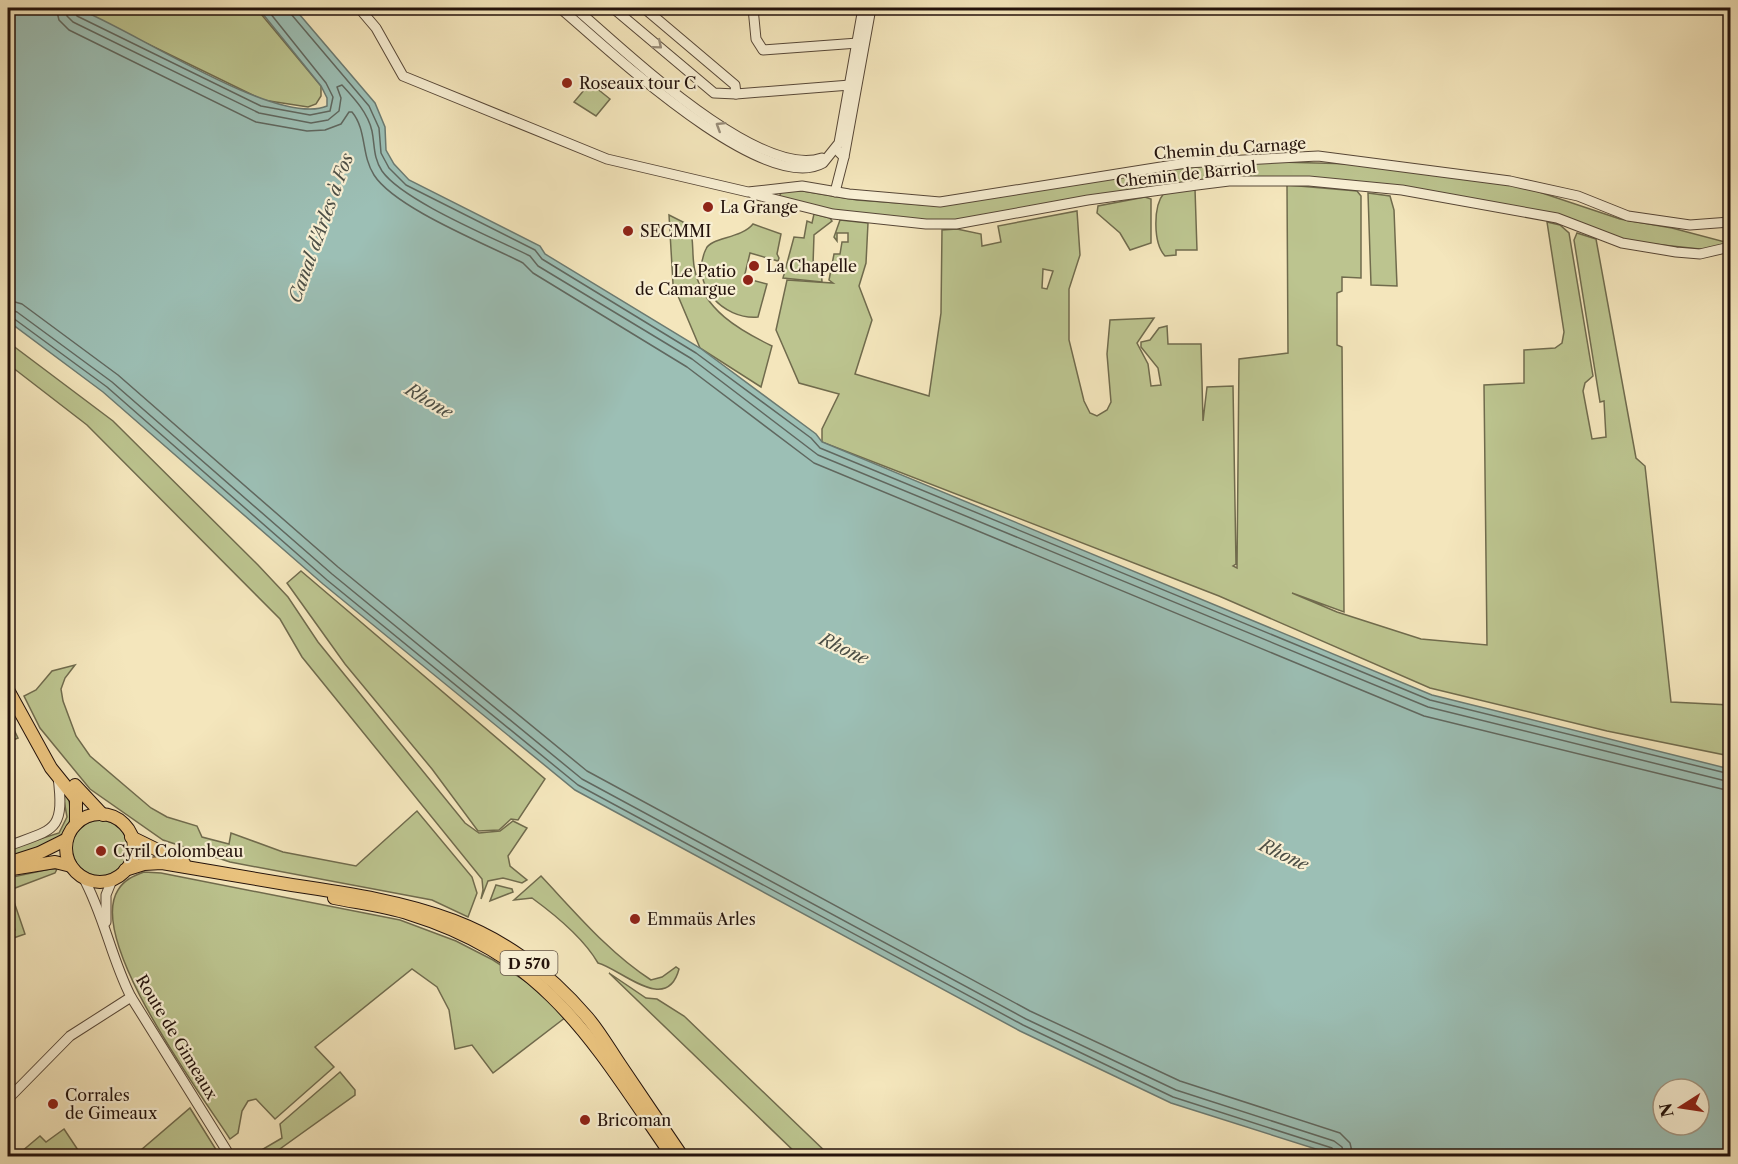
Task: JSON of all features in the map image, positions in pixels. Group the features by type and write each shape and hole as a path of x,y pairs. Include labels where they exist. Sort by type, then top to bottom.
{"main road":[{"path":"8,690 58,777 76,799 76,824 68,839 66,852 71,866"},
{"path":"38,744 87,801 103,815 117,820 131,837 133,852 125,870 112,880 94,882 83,877"},
{"path":"76,824 89,816 103,815"},
{"name":"D 570","path":"131,837 196,868"},
{"path":"8,863 39,853 68,839"},
{"path":"8,871 56,862 71,866"},
{"name":"D 570","path":"125,870 144,864 162,863 364,895 439,913 473,928 513,951 560,989 588,1019 682,1156"},
{"name":"Route de Gimeaux","path":"71,866 83,877"},
{"name":"D 570","path":"296,885 327,896 410,913 461,934 501,954 538,982 576,1020 672,1156"}],"street":[{"name":"Chemin de Barriol","path":"359,8 376,28 404,76 607,159 774,197 833,214 926,224 956,224 1088,200 1198,185 1229,182 1309,181 1402,190 1557,218 1610,240 1654,249 1700,254 1731,246"},
{"path":"560,8 678,107 722,139 794,168 818,166 834,151 850,85 864,8"},
{"path":"575,8 682,99 732,133 796,161 813,161 834,151"},
{"path":"613,8 714,93 736,94 850,85"},
{"path":"644,8 735,85 736,94"},
{"path":"753,8 756,39 758,46 763,50 858,43"},
{"path":"835,192 844,156 871,8"},
{"path":"834,151 844,156"},
{"name":"Chemin du Carnage","path":"748,192 802,186 835,192 946,202 1186,163 1318,156 1510,181 1578,196 1628,216 1690,225 1731,222"},
{"path":"8,846 48,832 57,819 61,805 58,777"},
{"name":"Route de Gimeaux","path":"83,877 131,997 230,1156"},
{"name":"Route de Gimeaux","path":"106,930 106,895 112,880"},
{"path":"8,1099 70,1036 131,997"}],"green space":[{"path":"74,8 256,8 321,86 321,96 316,104 308,107 263,100"},
{"path":"590,83 610,99 596,116 574,102"},
{"path":"1278,162 1354,164 1524,187 1620,219 1672,228 1729,243 1709,250 1625,241 1515,207 1268,178 939,222 839,212 779,197 782,191 803,191 857,200 940,206 1120,176 1219,164"},
{"path":"1287,185 1357,191 1361,196 1361,278 1342,277 1342,291 1337,293 1337,345 1342,347 1344,612 1292,593 1337,612 1421,639 1487,645 1484,385 1524,383 1524,350 1555,348 1562,343 1564,332 1547,222 1560,225 1569,233 1593,376 1585,383 1583,391 1592,439 1606,437 1604,401 1600,402 1574,240 1577,233 1596,239 1636,458 1645,466 1671,702 1730,705 1730,756 1607,731 1430,688 1219,596 822,442 822,429 839,394 799,383 776,330 787,280 833,283 829,280 834,254 840,254 842,242 848,242 848,233 837,233 837,241 834,237 840,220 868,223 866,263 859,286 872,320 855,374 929,396 941,313 942,230 957,229 981,234 982,246 1001,242 998,226 1077,211 1080,255 1069,289 1069,340 1084,401 1090,413 1097,416 1107,410 1111,402 1107,354 1110,320 1154,318 1137,343 1148,364 1151,386 1161,385 1158,368 1141,347 1141,342 1150,340 1159,328 1167,326 1168,344 1201,344 1203,421 1207,387 1233,386 1236,564 1233,566 1237,568 1239,359 1288,353","holes":["1043,269 1053,271 1047,289 1042,288"]},
{"path":"1195,189 1197,250 1176,250 1176,255 1165,256 1158,242 1156,224 1160,199 1164,193"},
{"path":"1368,193 1390,196 1394,210 1397,286 1371,285"},
{"path":"1145,197 1151,199 1151,243 1130,250 1120,233 1097,213 1098,206"},
{"path":"814,214 830,218 832,221 814,235 813,265 821,265 822,282 783,278 794,237 804,238 807,221 812,223"},
{"path":"669,215 689,225 695,271 706,297 724,317 736,326 772,346 761,387 700,348 673,284"},
{"path":"753,224 781,234 778,261 750,253 744,278 767,284 758,317 733,313 722,306 712,297 702,275 702,262 709,245 741,233"},
{"path":"8,342 113,421 258,565 288,597 318,642 465,823 479,833 500,831 513,821 527,828 508,856 510,866 527,880 522,883 503,878 488,881 481,899 482,879 302,657 280,619 87,425 8,364"},
{"path":"301,571 545,779 518,820 511,819 499,830 478,831 432,769 345,664 287,583"},
{"path":"75,665 65,678 61,689 76,736 90,756 151,808 167,817 197,826 202,837 229,844 231,833 283,852 356,866 417,811 472,877 477,893 468,917 432,900 230,862 163,840 90,789 40,728 24,696 36,690 52,671"},
{"path":"8,717 18,738 8,742"},
{"path":"62,789 68,798 70,807 68,825 64,833 47,844 8,857 8,849 59,833 67,817"},
{"path":"100,820 120,828 128,848 120,868 100,876 80,868 72,848 80,828"},
{"path":"57,869 55,873 10,890 25,934 8,940 8,932 15,930 10,915 14,913 8,895 8,878"},
{"path":"144,872 161,873 400,920 456,941 493,960 533,986 566,1017 493,1073 472,1045 455,1049 449,1010 437,987 412,969 315,1047 334,1067 275,1119 256,1099 248,1101 242,1111 238,1133 230,1139 173,1054 151,1016 132,979 118,944 112,913 118,890 129,879"},
{"path":"541,876 607,945 651,980 662,977 676,967 679,969 673,982 665,988 654,989 643,986 598,963 577,936 541,904 532,898 514,900"},
{"path":"496,885 512,889 513,892 490,901"},
{"path":"609,973 646,998 657,999 684,1016 830,1156 799,1156"},
{"path":"340,1072 355,1090 355,1095 270,1156 251,1156 282,1138 280,1124"},
{"path":"190,1108 220,1156 134,1156"},
{"path":"64,1129 82,1156 25,1156 21,1152 40,1136 46,1142"}],"water":[{"path":"52,6 76,8 240,90 274,103 304,109 327,106 327,98 321,86 258,8 294,8 375,103 385,127 386,150 394,164 409,180 540,246 545,254 700,348 816,434 822,442 1432,695 1730,769 1730,1156 1338,1156 1171,1103 1020,1031 575,790 323,584 103,392 8,321 8,8"}],"place":[{"name":"Roseaux tour C","path":"567,83"},
{"name":"La Grange","path":"708,207"},
{"name":"SECMMI","path":"628,231"},
{"name":"La Chapelle","path":"754,266"},
{"name":"Le Patio de Camargue","path":"748,280"},
{"name":"Cyril Colombeau","path":"101,851"},
{"name":"Emmaüs Arles","path":"635,919"},
{"name":"Corrales de Gimeaux","path":"53,1104"},
{"name":"Bricoman","path":"585,1120"}],"water label":[{"name":"Canal d'Arles à Fos","path":"321,228"},
{"name":"Rhone","path":"429,401"},
{"name":"Rhone","path":"844,649"},
{"name":"Rhone","path":"1284,855"}]}
